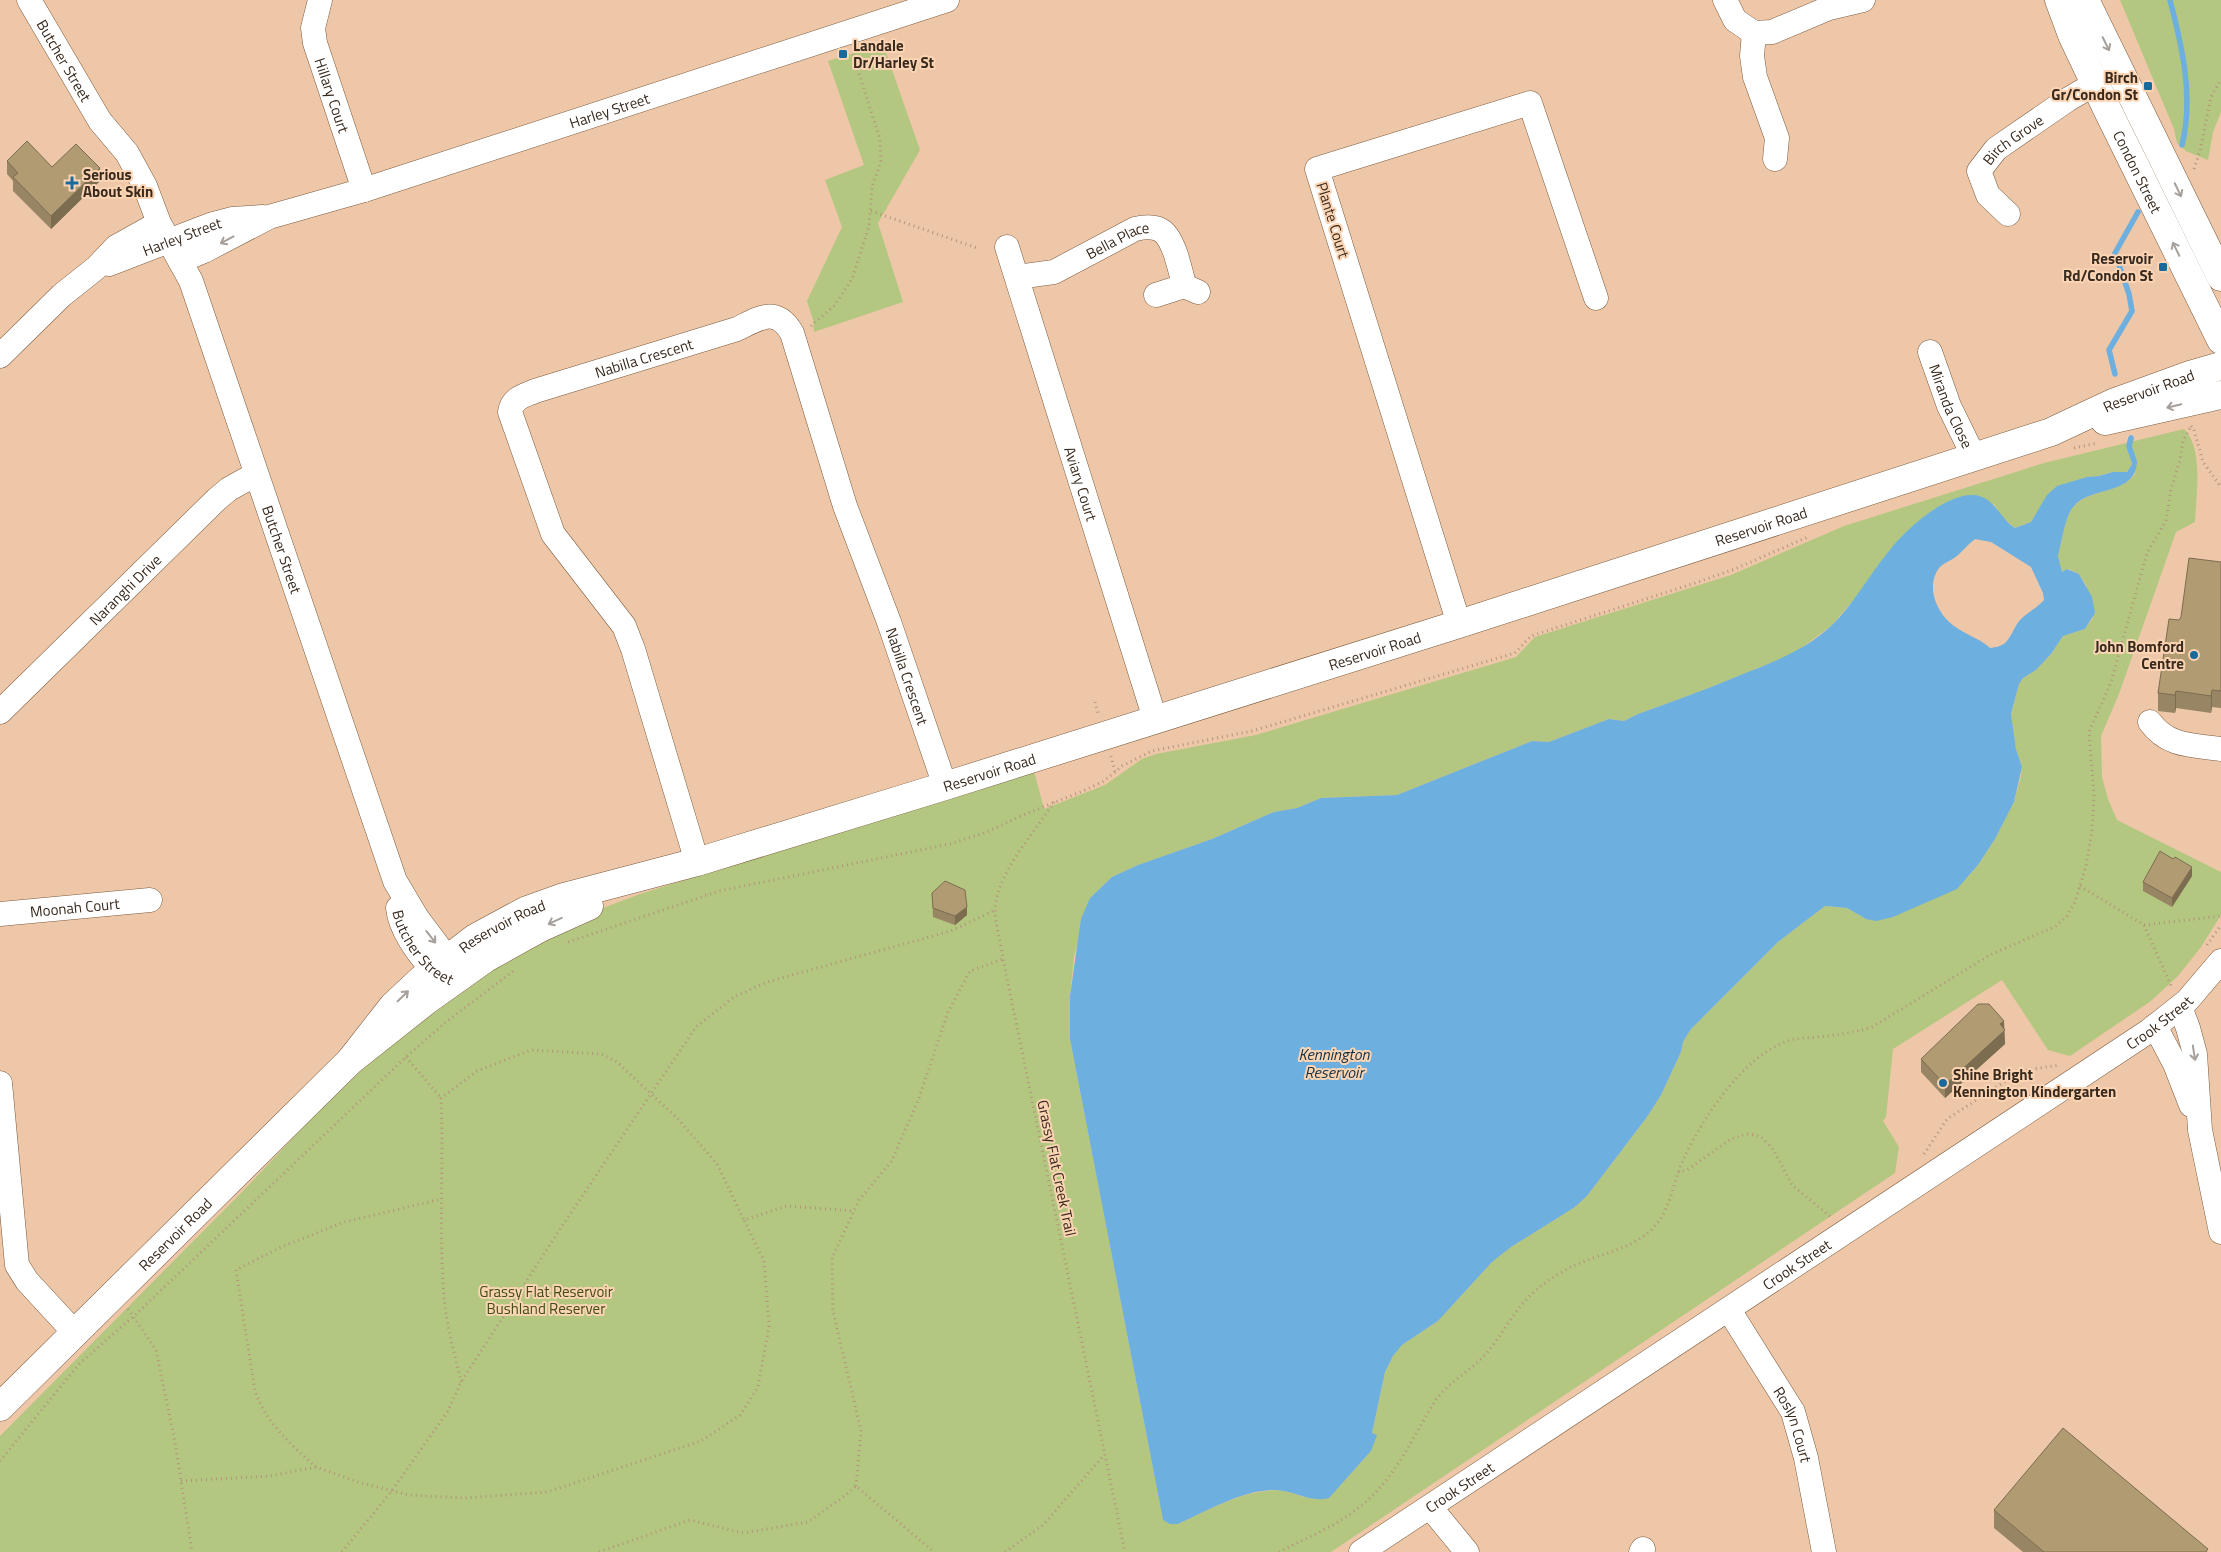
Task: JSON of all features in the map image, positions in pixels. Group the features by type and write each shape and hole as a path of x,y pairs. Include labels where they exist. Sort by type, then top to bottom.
{"main road":[{"name":"Condon Street","path":"2059,0 2096,84 2221,340"},
{"name":"Condon Street","path":"2085,0 2221,277"},
{"name":"Reservoir Road","path":"2060,440 2113,404 2190,375 2221,366"},
{"name":"Reservoir Road","path":"0,1407 445,969 486,958 540,928 697,862 1458,624 1974,457 2060,440 2221,395"}],"street":[{"name":"Butcher Street","path":"29,0 100,121 112,159 132,195 169,241 192,281 395,881 398,912 413,944 445,969"},
{"name":"Hillary Court","path":"320,0 313,28 315,44 364,190"},
{"path":"1725,0 1735,20 1754,33 1772,32 1829,8 1863,0"},
{"name":"Harley Street","path":"0,356 62,295 96,268 116,247 169,241 204,252 269,217 364,190 941,1"},
{"path":"1754,33 1752,56 1755,77 1777,138 1775,159"},
{"name":"Birch Grove","path":"2008,214 1988,195 1979,171 1996,149 2067,100 2096,84"},
{"name":"Plante Court","path":"1458,624 1317,169 1530,103 1596,298"},
{"name":"Bella Place","path":"1017,277 1054,272 1135,229 1145,226 1164,231 1170,238 1182,274 1191,289 1156,295"},
{"name":"Aviary Court","path":"1007,247 1155,719"},
{"name":"Nabilla Crescent","path":"697,862 633,649 624,626 553,534 522,440 511,418 511,406 516,400 535,391 737,329 763,317 780,318 792,333 844,506 889,622 945,786"},
{"name":"Miranda Close","path":"1930,352 1949,406 1974,457"},
{"name":"Naranghi Drive","path":"0,712 217,499 229,489 256,474"},
{"path":"2150,722 2160,734 2174,742 2221,749"},
{"name":"Moonah Court","path":"0,914 150,900"},
{"name":"Crook Street","path":"1361,1552 1729,1310 1839,1221 2155,1026 2173,997 2201,986 2212,956"},
{"path":"2173,997 2188,1028 2195,1054 2200,1130 2221,1232"},
{"path":"2155,1026 2175,1064 2200,1130"},
{"path":"0,1083 6,1209 17,1265 20,1272 75,1333"},
{"name":"Roslyn Court","path":"1729,1310 1793,1412 1806,1458 1824,1552"},
{"path":"1430,1507 1467,1552"}],"path":[{"path":"792,333 809,327 824,316 834,306 852,279 869,226 872,186 881,162 881,145 846,33"},
{"path":"2192,174 2200,151 2211,97 2221,79"},
{"path":"871,211 977,248"},
{"path":"1279,1552 1354,1512 1371,1498 1392,1472 1436,1398 1444,1389 1482,1358 1524,1302 1545,1282 1565,1270 1626,1246 1648,1232 1660,1220 1678,1172 1708,1115 1743,1072 1759,1058 1779,1044 1792,1040 1854,1033 1889,1018 1990,956 2056,926 2067,916 2080,886 2090,851 2094,795 2089,732 2111,682 2147,553 2166,521 2171,489 2180,460 2183,441 2189,426 2194,430 2204,462 2221,487"},
{"path":"2060,440 2099,443"},
{"path":"560,945 719,891 950,844 987,832 1104,781 1122,766 1152,751 1252,731 1515,654 1531,636 1703,580 1818,532"},
{"name":"Grassy Flat Creek Trail","path":"1054,802 1012,864 999,890 995,910 1003,959 1125,1552"},
{"path":"2080,886 2144,925 2173,997"},
{"path":"342,1552 392,1491 448,1411 461,1382 562,1226 696,1028 734,997 767,982 951,931 995,910"},
{"path":"2144,925 2221,916"},
{"path":"2212,956 2221,925"},
{"path":"599,1552 690,1520 743,1533 808,1522 856,1486 861,1432 833,1311 832,1258 859,1200 890,1162 918,1101 948,1012 970,971 1003,959"},
{"path":"0,1461 79,1364 134,1316 336,1126 406,1057 446,1022 520,967"},
{"path":"2173,997 2178,983"},
{"path":"442,1098 477,1071 531,1050 601,1054 617,1062 650,1095 678,1119 717,1164 764,1261 769,1326 758,1388 740,1415 701,1442 547,1492 465,1498 409,1495 358,1482 316,1467 285,1439 260,1406 255,1391 236,1270 279,1248 344,1222 442,1199"},
{"path":"406,1057 442,1098 444,1148 442,1254 446,1309 461,1382"},
{"path":"1922,1156 1947,1119 2021,1071 2068,1062"},
{"path":"1678,1172 1686,1170 1731,1139 1748,1134 1756,1135 1773,1149 1792,1185 1839,1221"},
{"path":"744,1220 787,1206 855,1211"},
{"path":"115,1294 134,1316 156,1350 175,1442 192,1552"},
{"path":"1005,1552 1043,1526 1104,1455"},
{"path":"181,1481 270,1476 316,1467"},
{"path":"856,1486 934,1552"}],"green space":[{"path":"2120,0 2221,0 2221,112 2213,132 2208,160 2186,151 2177,143 2174,129"},
{"path":"883,44 920,150 878,223 903,302 814,332 813,320 807,301 842,227 825,180 864,165 828,61"},
{"name":"Grassy Flat Reservoir Bushland Reserver","path":"2184,429 2194,448 2197,460 2195,522 2176,532 2119,694 2101,736 2102,777 2108,799 2117,820 2221,872 2221,915 2201,947 2178,976 2151,1001 2070,1056 2048,1050 2002,980 1893,1049 1886,1117 1883,1121 1899,1147 1895,1173 1331,1552 0,1552 0,1436 242,1192 323,1106 411,1024 460,983 566,922 640,894 1034,771 1044,809 1105,785 1142,759 1156,754 1256,735 1516,657 1535,637 1731,575 1844,526 2044,463","holes":["2132,464 2135,474 2122,485 2083,499 2072,508 2069,514 2058,556 2062,572 2069,569 2079,574 2086,585 2093,618 2085,629 2063,636 2051,654 2036,670 2023,678 2019,684 2011,715 2016,749 2022,767 2021,776 2014,802 1995,839 1967,878 1866,919 1847,908 1825,906 1778,942 1691,1029 1683,1042 1681,1052 1661,1095 1647,1117 1587,1196 1575,1207 1511,1247 1492,1262 1438,1321 1402,1345 1393,1356 1385,1372 1372,1433 1371,1451 1346,1479 1303,1497 1284,1491 1258,1492 1230,1500 1178,1524 1163,1520 1070,1039 1070,996 1074,957 1090,898 1112,877 1138,865 1212,839 1274,812 1297,808 1321,798 1397,795 1532,741 1549,742 1609,719 1624,721 1793,654 1831,626 1851,603 1994,504 2000,515 2015,528 2031,522 2039,510 2087,477 2113,472 2127,472"]}],"water":[{"name":"Kennington Reservoir","path":"2134,461 2137,461 2135,472 2130,480 2113,489 2083,499 2075,505 2069,515 2058,556 2062,572 2067,569 2079,574 2092,597 2095,613 2085,629 2063,636 2051,654 2036,670 2023,678 2019,684 2011,714 2016,749 2022,767 2014,802 1995,839 1978,865 1957,889 1893,917 1876,921 1866,919 1847,908 1825,906 1778,942 1691,1029 1683,1042 1681,1052 1661,1095 1647,1117 1587,1196 1575,1207 1511,1247 1492,1262 1438,1321 1402,1345 1393,1356 1385,1372 1372,1433 1377,1435 1371,1451 1329,1498 1316,1499 1283,1491 1264,1491 1239,1497 1178,1524 1170,1524 1163,1520 1070,1039 1070,996 1081,919 1090,898 1112,877 1138,865 1212,839 1274,812 1297,808 1321,798 1397,795 1532,741 1549,742 1609,719 1624,721 1763,666 1787,656 1810,643 1831,626 1847,608 1896,542 1915,524 1938,507 1961,497 1980,496 1991,503 2009,524 2015,528 2031,522 2047,495 2057,486 2087,477 2113,472 2127,472","holes":["1975,539 1991,542 2031,567 2043,593 2044,600 2020,620 2005,643 1990,648 1948,621 1935,600 1933,583 1939,568 1956,557"]}],"building":[{"path":"27,141 52,167 76,144 100,168 51,216 13,177 18,173 7,161"},
{"name":"John Bomford Centre","path":"2189,558 2221,562 2221,691 2212,690 2211,696 2176,691 2175,695 2158,693 2169,619 2179,620 2181,617"},
{"path":"2160,851 2192,867 2172,898 2143,882"},
{"path":"945,881 965,890 967,907 955,916 933,908 932,893"},
{"path":"1978,1004 1989,1004 2004,1021 2000,1024 2005,1030 1945,1085 1921,1059"},
{"path":"2063,1428 2208,1549 2206,1552 2044,1552 1994,1510"}],"waterway":[{"path":"2170,0 2179,35 2187,90 2187,109 2182,145"},
{"path":"2115,374 2109,350 2132,311 2129,294 2115,253 2138,212"},
{"path":"2131,438 2129,446 2134,461"}],"place":[{"name":"Landale Dr/Harley St","path":"843,54"},
{"name":"Birch Gr/Condon St","path":"2148,86"},
{"name":"Serious About Skin","path":"72,183"},
{"name":"Reservoir Rd/Condon St","path":"2163,267"},
{"name":"John Bomford Centre","path":"2194,655"},
{"name":"Shine Bright Kennington Kindergarten","path":"1943,1083"}]}
